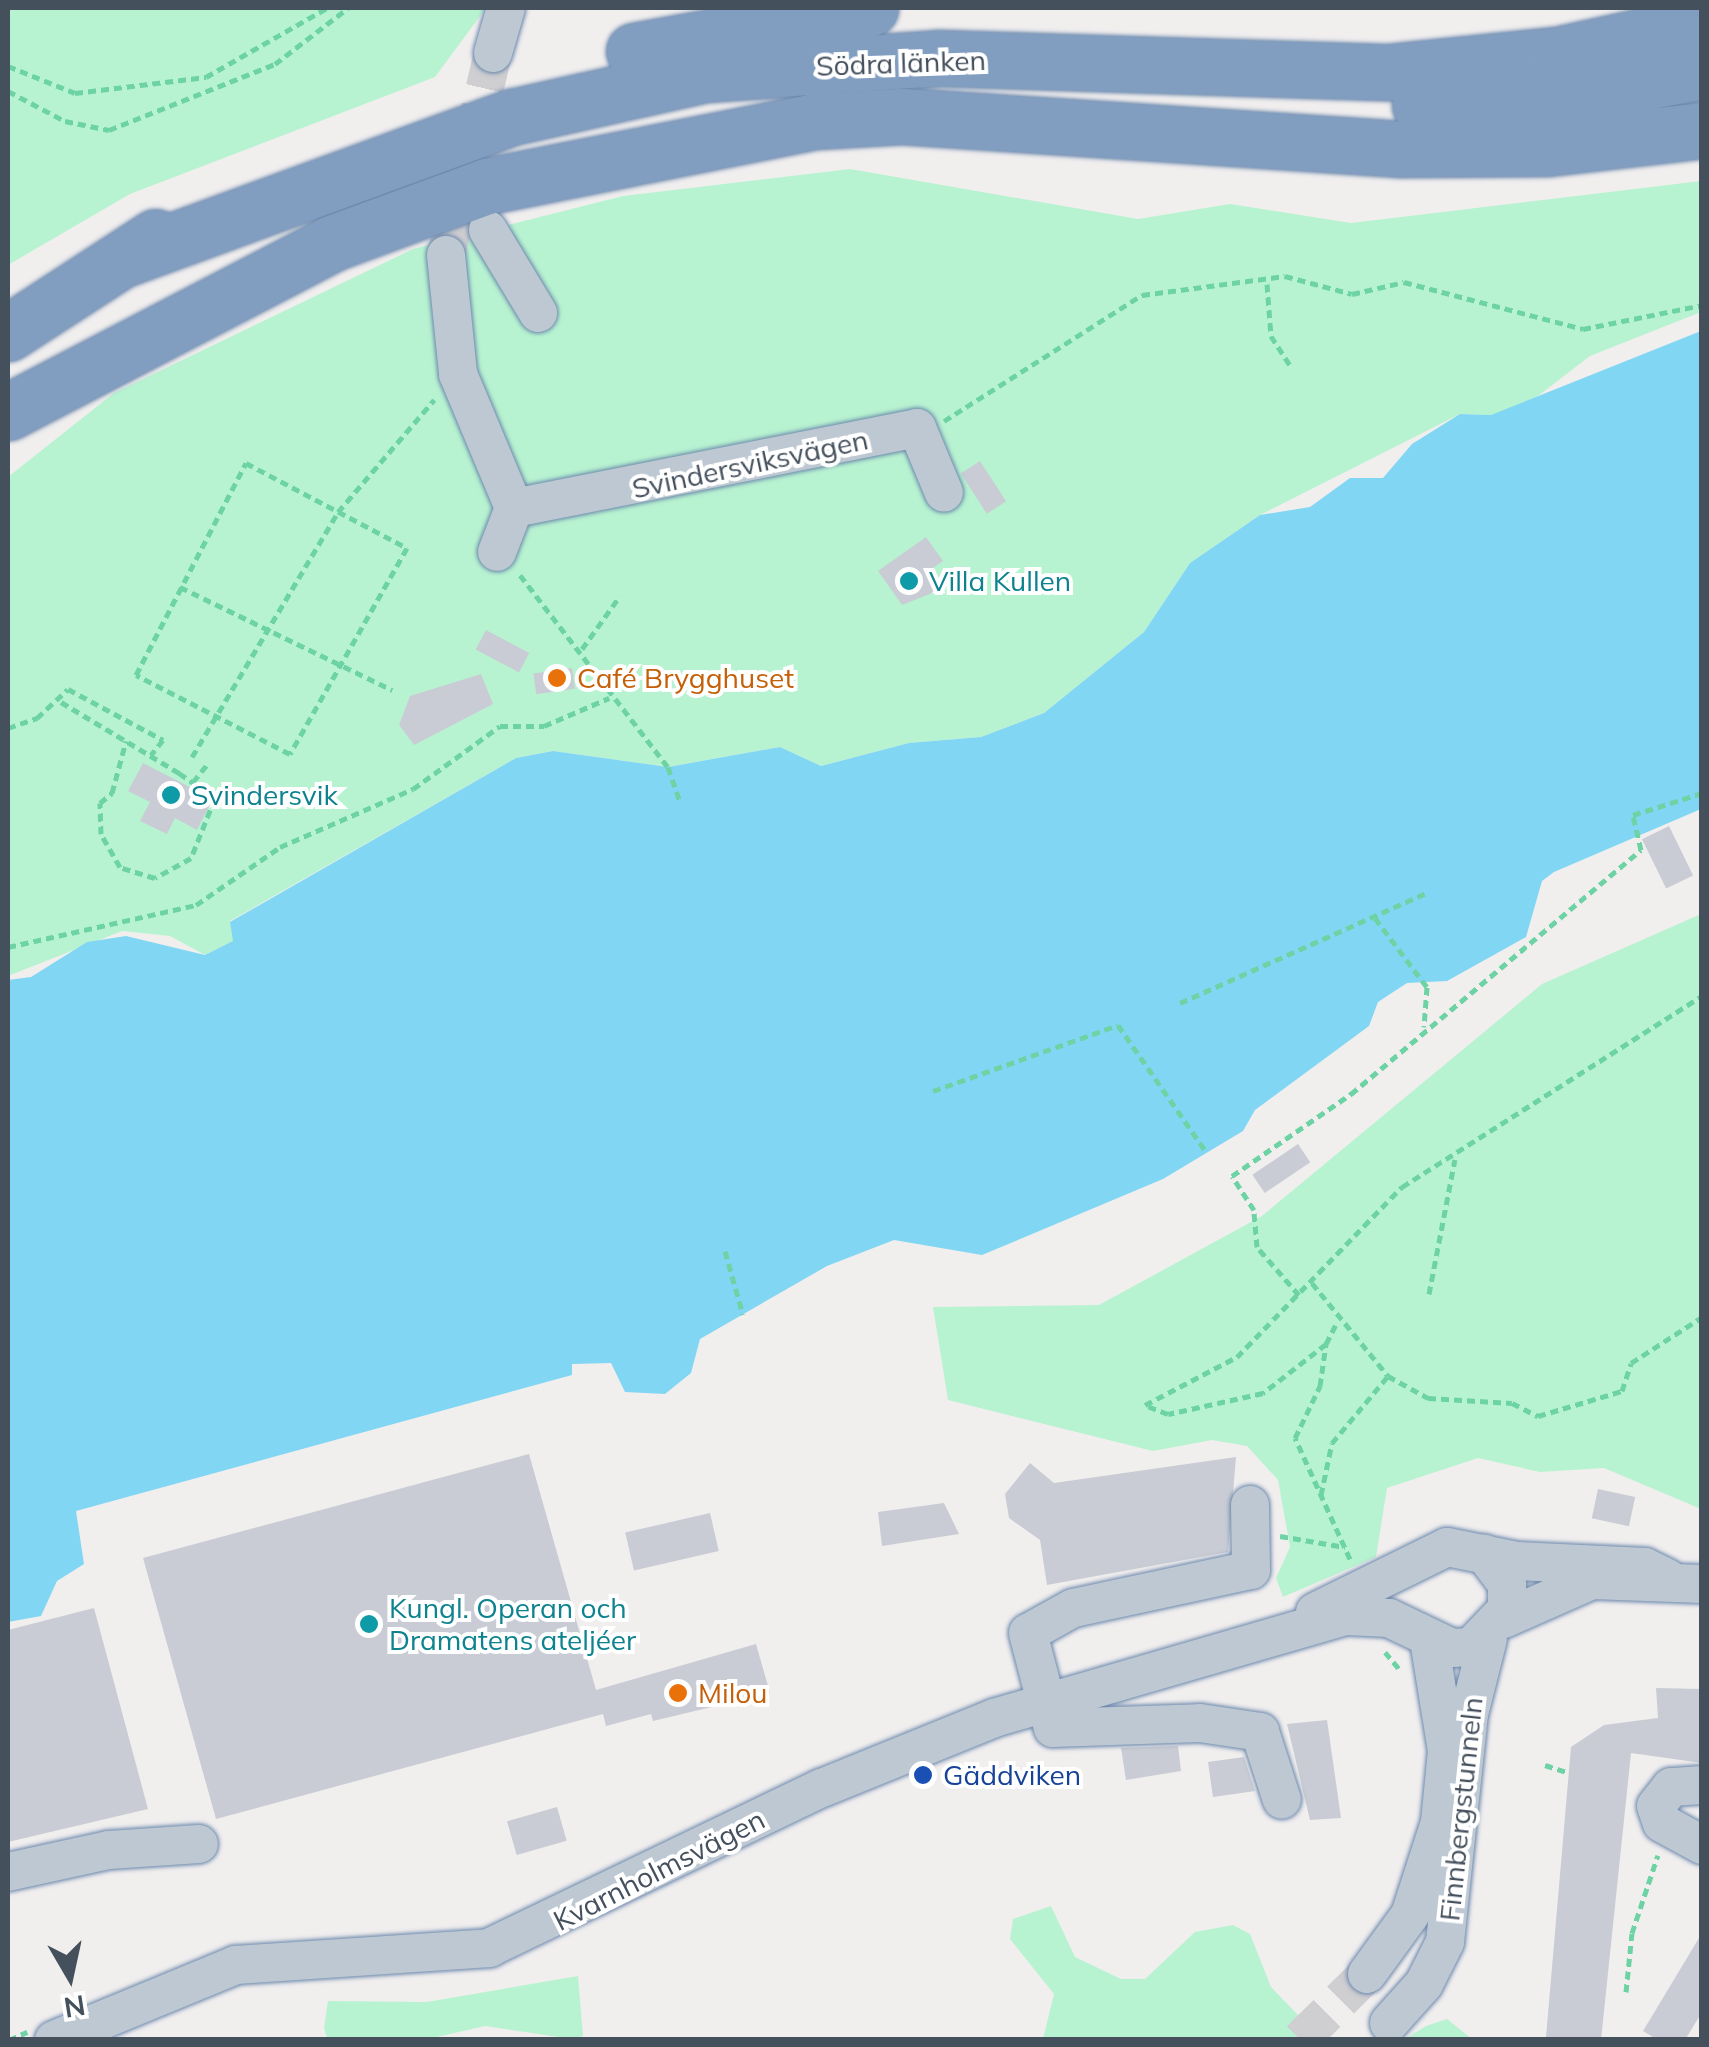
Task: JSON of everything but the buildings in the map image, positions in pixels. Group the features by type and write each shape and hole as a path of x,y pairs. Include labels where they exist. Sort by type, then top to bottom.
{"highway":[{"path":"8,333 126,258 189,212 420,112 607,57 870,8"},
{"name":"Södra länken","path":"126,258 512,117 705,74 938,58 1388,72 1557,55 1702,23"},
{"name":"Södra länken","path":"902,116 1550,100 1702,71"},
{"path":"8,412 178,318 332,244 487,186 815,121 902,116 1401,149 1546,148 1702,130"}],"street":[{"path":"493,53 506,8"},
{"path":"488,230 538,314"},
{"path":"446,254 458,374 514,508 497,552"},
{"path":"917,428 944,492"},
{"name":"Svindersviksvägen","path":"514,508 917,428"},
{"path":"1250,1505 1251,1570 1073,1608 1028,1633 1043,1702 1053,1728 1066,1734 1169,1722 1260,1732 1282,1800"},
{"name":"Kvarnholmsvägen","path":"1254,1643 1447,1547 1484,1554 1644,1567 1685,1581"},
{"path":"1422,1634 1408,1584 1428,1554"},
{"path":"1484,1554 1507,1584 1496,1629"},
{"name":"Kvarnholmsvägen","path":"48,2032 97,2030 249,1962 414,1960 536,1933 836,1782 1043,1702 1346,1616 1422,1634 1452,1648 1592,1580 1685,1581"},
{"name":"Finnbergstunneln","path":"1389,2023 1445,1942 1468,1714 1496,1629"},
{"name":"Finnbergstunneln","path":"1367,1974 1410,1915 1440,1822 1446,1751 1422,1634"},
{"path":"1702,1785 1664,1790 1658,1817 1702,1845"},
{"path":"8,1872 109,1850 199,1844"}],"path":[{"path":"8,66 75,93 206,78 326,8"},
{"path":"8,91 64,121 109,130 275,64 348,8"},
{"path":"917,428 978,406 1096,317 1142,295 1267,284 1304,276 1352,294 1418,283 1583,329 1702,305"},
{"path":"1267,284 1271,336 1290,365"},
{"path":"192,756 338,512 458,374"},
{"path":"246,463 338,512 407,548 290,754 136,675 246,463"},
{"path":"497,552 582,649 610,698 668,767 680,801"},
{"path":"180,587 392,690"},
{"path":"582,649 620,596"},
{"path":"8,728 61,702 68,690 162,740 151,756"},
{"path":"8,947 196,905 280,847 413,789 500,726 544,726 610,698"},
{"path":"61,702 126,741 151,756 193,782 215,798 191,858 155,878 120,866 99,812 126,741"},
{"path":"193,782 206,765"},
{"path":"1298,1295 1256,1247 1254,1210 1232,1176 1424,1028 1640,850 1633,815 1702,793"},
{"path":"1180,1003 1428,892"},
{"path":"1375,918 1427,987 1424,1028"},
{"path":"1326,1344 1263,1393 1168,1414 1145,1409 1237,1357 1402,1188 1455,1158 1540,1092 1702,996"},
{"path":"933,1091 1118,1026 1205,1150"},
{"path":"1429,1294 1455,1158"},
{"path":"725,1252 743,1315"},
{"path":"1311,1282 1337,1322 1388,1376 1428,1398 1512,1402 1538,1416 1622,1391 1631,1363 1702,1318"},
{"path":"1337,1322 1326,1344 1320,1386 1295,1438 1356,1574"},
{"path":"1321,1496 1332,1443 1388,1376"},
{"path":"1281,1536 1345,1547"},
{"path":"1545,1765 1567,1772"},
{"path":"1626,1992 1632,1933 1658,1856 1638,1841 1658,1817"},
{"path":"10,2040 48,2032"}],"green space":[{"path":"8,8 486,8 435,77 130,194 8,265"},
{"path":"850,169 1138,219 1230,204 1351,223 1701,181 1701,312 1590,356 1534,399 1491,415 1460,414 1260,515 1190,563 1144,632 1044,713 981,737 909,743 821,766 780,747 668,767 553,751 516,758 230,921 234,941 205,955 170,936 122,931 8,976 8,477 114,393 413,249 623,196"},
{"path":"1701,914 1701,1509 1604,1468 1540,1472 1478,1458 1387,1488 1376,1557 1283,1597 1276,1578 1290,1547 1278,1480 1247,1446 1212,1440 1153,1451 948,1400 933,1307 1099,1305 1262,1216 1542,984"},
{"path":"1051,1906 1075,1957 1121,1979 1145,1979 1195,1932 1233,1925 1250,1934 1271,1987 1321,2039 1043,2039 1054,1994 1010,1939 1013,1919"},
{"path":"578,1976 583,2036 572,2039 485,2026 428,2039 328,2040 324,2028 328,2001 427,2002"},
{"path":"1447,2019 1472,2039 1405,2039 1426,2026"}],"water":[{"path":"1701,331 1701,809 1554,872 1542,881 1526,937 1447,981 1407,983 1378,1002 1369,1026 1255,1110 1243,1131 1163,1179 982,1255 894,1240 827,1266 700,1339 691,1373 665,1394 625,1392 611,1363 572,1364 572,1375 76,1511 84,1564 57,1581 41,1616 8,1622 8,980 31,977 87,942 126,936 205,955 233,941 230,922 516,758 553,751 668,767 780,747 821,766 909,743 981,737 1044,713 1144,632 1190,563 1260,515 1310,507 1350,478 1383,478 1412,444 1460,414 1491,415"}],"tunnel":[{"path":"446,255 493,53"},
{"path":"1300,2040 1367,1974"}],"place":[{"name":"Villa Kullen","path":"909,581"},
{"name":"Café Brygghuset","path":"557,678"},
{"name":"Svindersvik","path":"171,795"},
{"name":"Kungl. Operan och Dramatens ateljéer","path":"369,1624"},
{"name":"Milou","path":"678,1693"},
{"name":"Gäddviken","path":"923,1775"}]}
